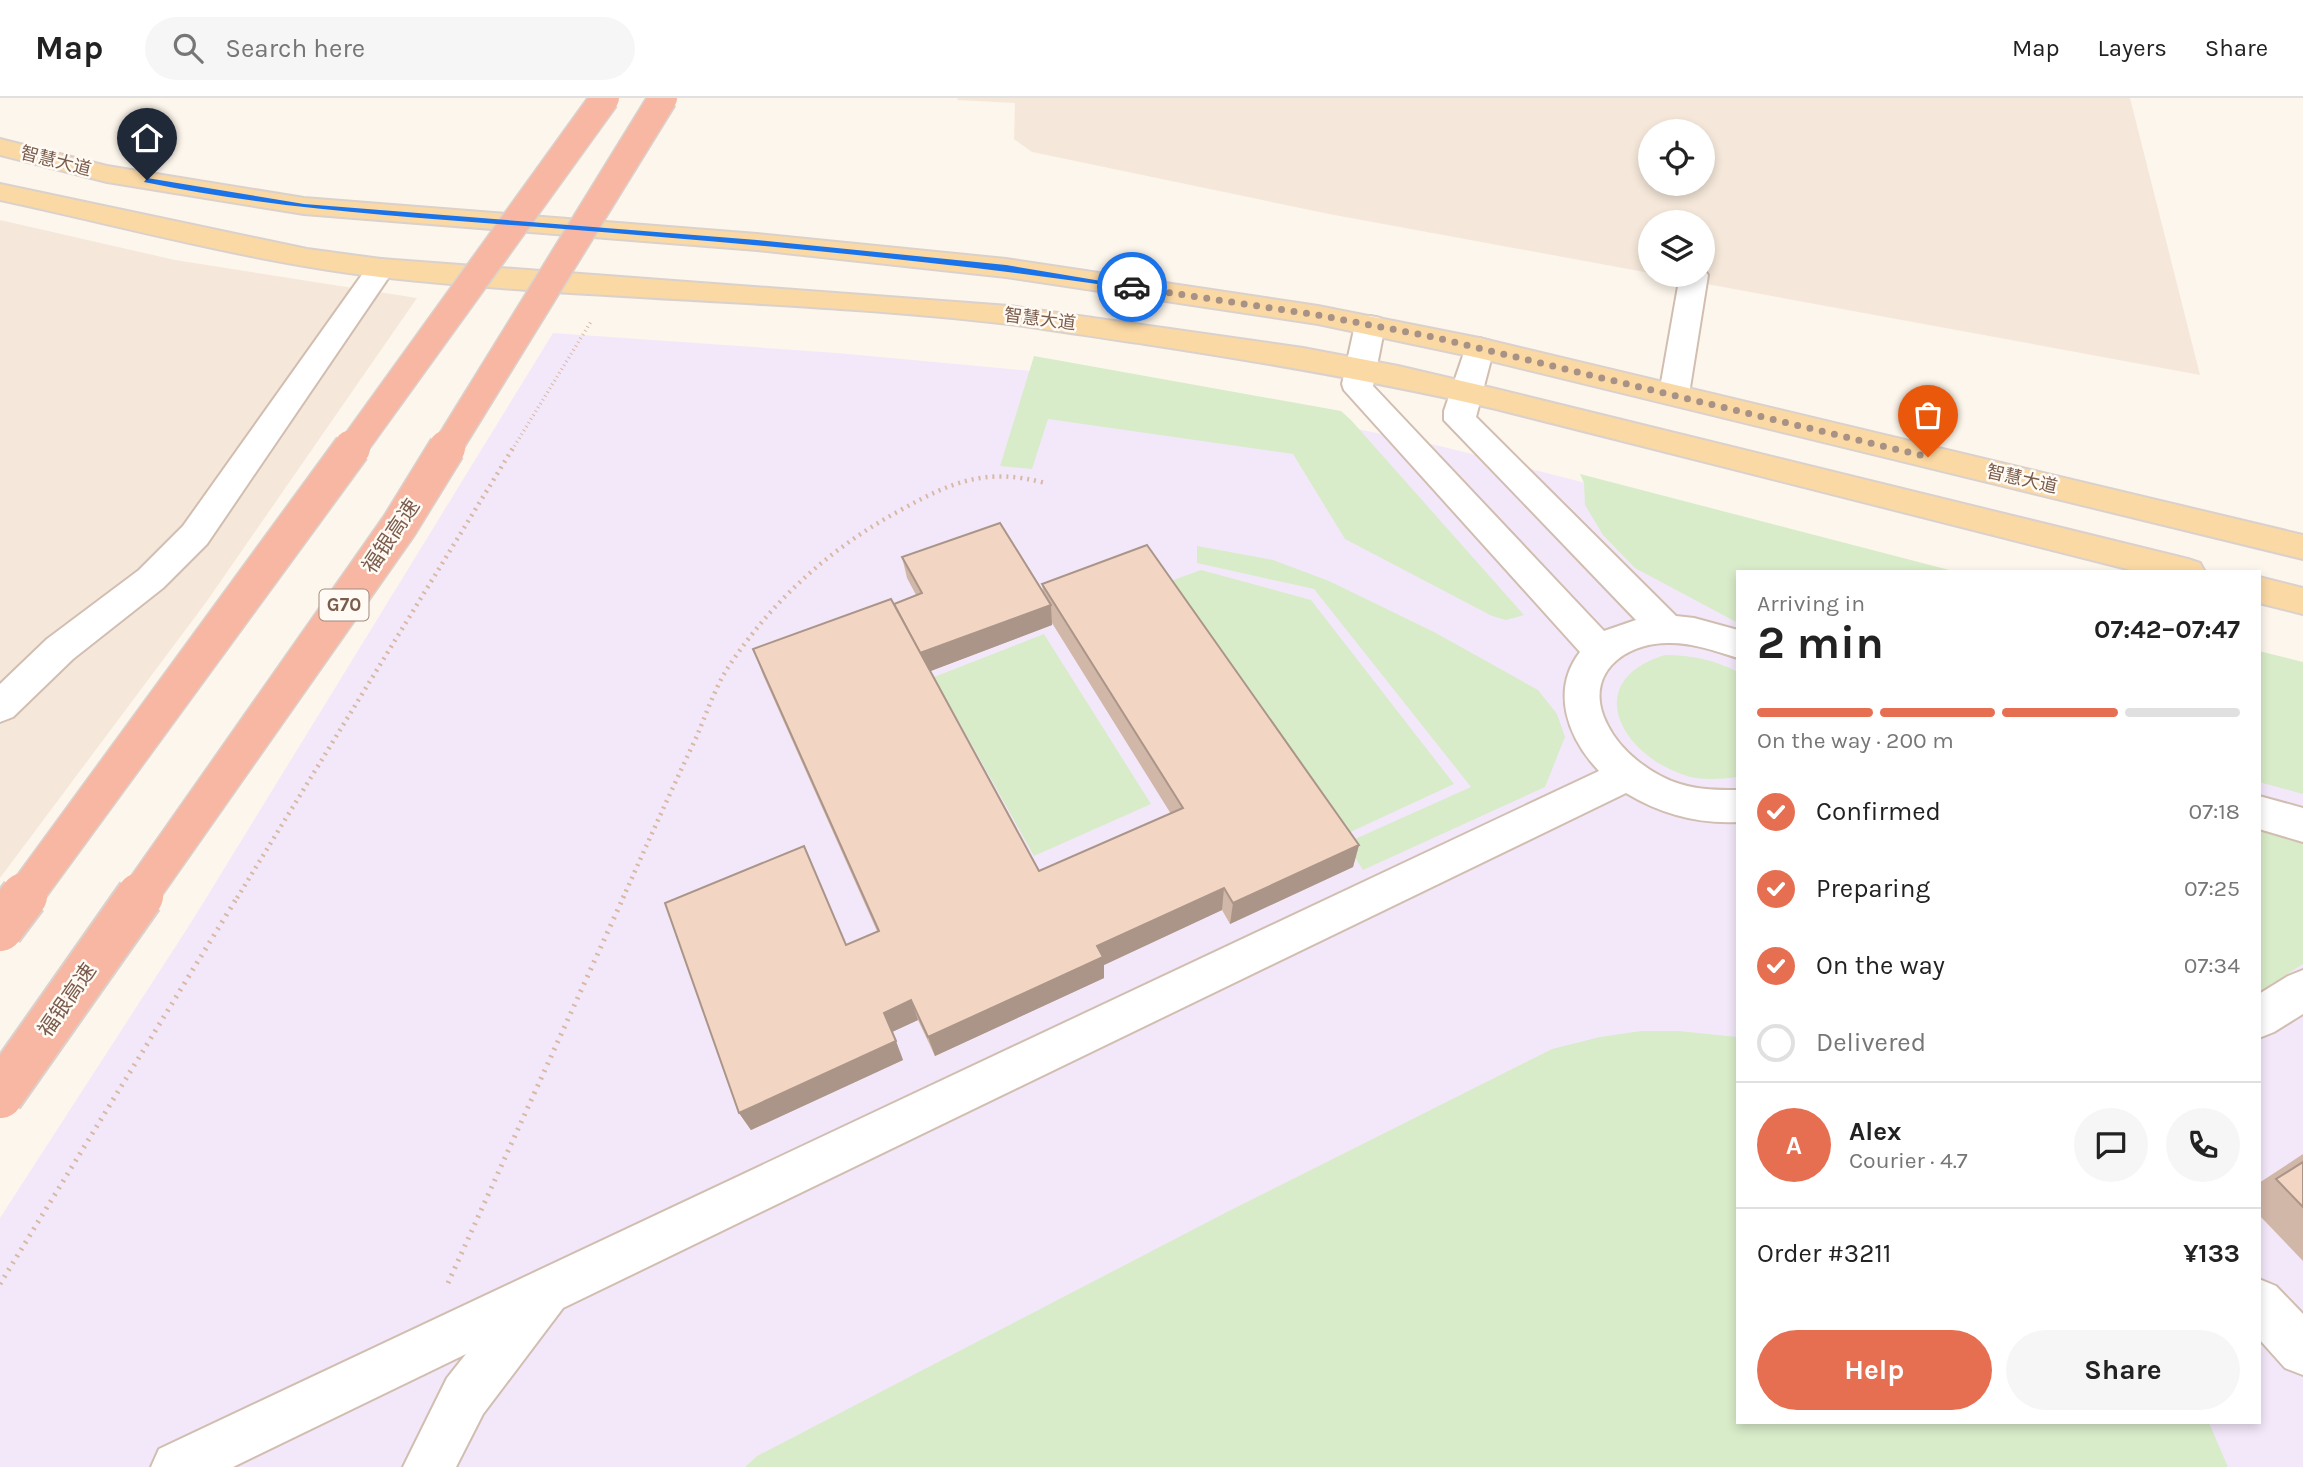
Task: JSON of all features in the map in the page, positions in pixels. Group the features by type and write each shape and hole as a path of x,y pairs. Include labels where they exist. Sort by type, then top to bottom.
{"highway":[{"path":"0,928 227,621 605,98"},
{"name":"福银高速","path":"0,1095 399,526 663,98"}],"main road":[{"name":"智慧大道","path":"0,148 107,174 304,206 757,242 1006,268 1370,325 1674,394 2303,547"},
{"name":"智慧大道","path":"0,192 258,249 381,268 1009,315 1101,326 1360,369 1466,391 2180,570"},
{"path":"2261,590 2303,601"}],"street":[{"path":"0,707 60,649 151,579 195,535 381,268"},
{"path":"1674,394 1691,287"},
{"path":"1370,325 1357,384 1366,400 1602,652"},
{"path":"1479,348 1460,420 1666,628"},
{"path":"1736,643 1719,635 1681,628 1645,630 1614,641 1602,652 1592,662 1582,689 1585,719 1602,750 1628,775 1661,794 1698,805 1736,806"},
{"path":"177,1467 1628,775"},
{"path":"2261,813 2303,825"},
{"path":"2261,1017 2303,990"},
{"path":"429,1467 464,1396 548,1290"},
{"path":"2261,1305 2303,1350"}],"path":[{"path":"0,1284 612,286"},
{"path":"416,1354 727,669 764,617 796,583 827,559 866,532 940,489 964,480 991,475 1014,475 1045,483"}],"shaded area":[{"path":"2130,98 2200,375 1715,286 1715,210 1638,210 1638,271 1329,214 1032,152 1014,139 1015,103 957,100"},
{"path":"0,220 175,260 417,298 207,601 0,878"},
{"path":"553,333 837,353 1042,372 1250,407 1440,446 1684,508 1736,570 1736,1424 2261,1424 2261,658 2303,669 2303,1467 0,1467 0,1218 192,921"}],"green space":[{"path":"1034,356 1341,411 1524,615 1506,620 1492,616 1345,539 1293,454 1048,419 1032,469 1000,466"},
{"path":"1580,474 1949,570 1736,570 1736,622 1635,568 1603,535 1585,505 1584,483"},
{"path":"1197,546 1273,560 1329,581 1434,632 1538,690 1557,714 1565,737 1545,787 1363,870 1346,843 1471,787 1314,589 1197,563"},
{"path":"1201,570 1311,600 1454,784 1344,835 1168,582"},
{"path":"1044,634 1151,804 1034,856 934,677"},
{"path":"2261,652 2303,662 2303,794 2261,783"},
{"path":"1665,655 1703,659 1736,671 1736,777 1691,777 1662,765 1642,751 1628,735 1619,717 1617,699 1623,682 1639,667"},
{"path":"2261,829 2303,841 2303,964 2261,991"},
{"path":"1641,1031 1678,1031 1736,1037 1736,1424 2209,1424 2228,1467 745,1467 757,1456 1227,1212 1552,1049 1600,1037"}],"building":[{"path":"1000,523 1051,605 920,653 894,604 922,593 902,557"},
{"path":"1147,545 1359,845 1233,903 1224,888 1097,946 1103,957 928,1037 911,1000 884,1013 896,1041 739,1113 665,903 804,846 846,945 879,931 753,649 891,599 1039,871 1183,808 1042,584"},
{"path":"2303,1162 2303,1207 2276,1179"}],"way so far":[{"path":"1132,287 1318,315 1433,337 1928,457"}],"route":[{"path":"147,180 304,206 757,242 1006,268 1132,287"}]}
